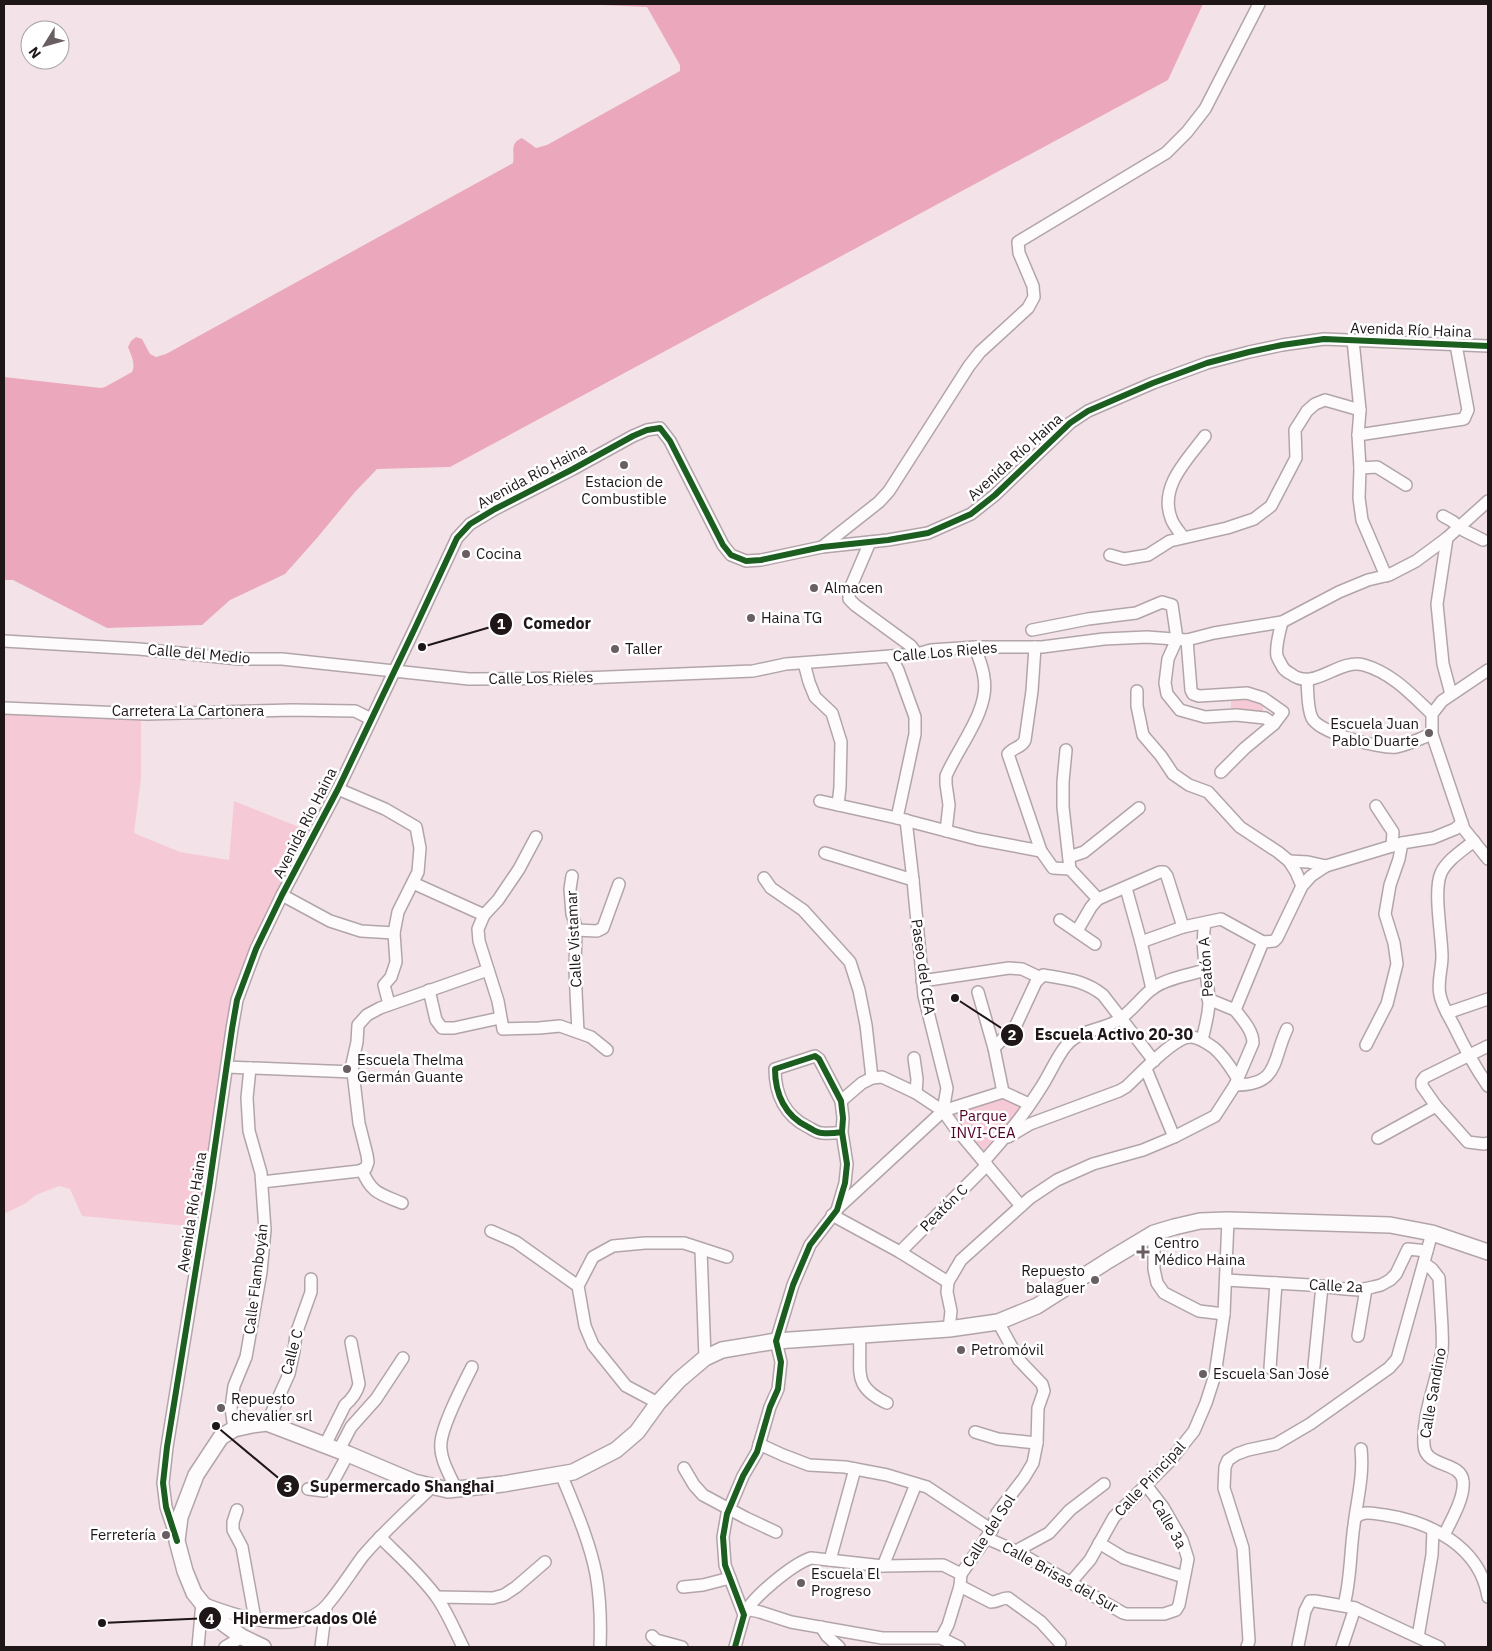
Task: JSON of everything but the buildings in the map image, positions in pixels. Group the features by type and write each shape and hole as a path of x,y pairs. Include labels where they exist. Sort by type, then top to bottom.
{"main road":[{"path":"263,1647 242,1637 220,1621 202,1603 194,1593 185,1571 178,1541 180,1517 196,1475 221,1437 234,1429 267,1423 414,1482 448,1490 503,1484 573,1472 616,1450 638,1432 658,1403 679,1380 705,1358 722,1350 776,1341 949,1329 998,1322 1038,1306 1154,1233 1200,1221 1228,1220 1390,1225 1432,1233 1488,1252"}],"street":[{"path":"822,547 879,502 889,491 969,366 980,352 1028,308 1034,297 1033,286 1018,253 1018,242 1166,153 1187,132 1205,109 1259,4"},
{"name":"Avenida Río Haina","path":"178,1541 166,1507 163,1482 237,1000 256,949 282,895 338,789 457,538 470,524 633,436 647,430 660,428 670,441 723,544 731,555 746,561 761,560 822,547 928,533 971,514 995,495 1070,423 1088,411 1153,382 1207,363 1282,345 1324,339 1488,346"},
{"path":"1353,340 1360,410 1358,435 1359,498 1362,520 1386,576"},
{"path":"1358,435 1464,419 1468,410 1456,345"},
{"path":"1110,555 1124,559 1148,555 1170,541 1227,528 1254,519 1271,506 1296,458 1295,430 1307,411 1315,404 1325,400 1360,410"},
{"path":"1183,537 1171,518 1168,506 1171,484 1179,469 1206,436"},
{"path":"1360,468 1376,467 1406,485"},
{"name":"Calle Los Rieles","path":"394,672 469,679 584,678 753,671 786,664 917,654 930,650 975,647 1035,647 1104,639 1146,637 1182,639 1282,622 1339,592 1386,576 1416,561 1448,538 1488,500"},
{"path":"1443,516 1483,540"},
{"path":"1448,538 1437,604 1443,664 1451,694"},
{"path":"870,542 849,591 849,599 911,646 917,654"},
{"path":"1361,583 1372,572 1378,559"},
{"path":"1032,630 1088,619 1136,613 1162,602 1172,605 1182,639 1190,690 1193,694 1199,696 1247,693 1263,698 1283,712 1274,724 1245,748 1221,772"},
{"path":"1282,622 1279,632 1277,656 1284,669 1296,678 1314,679 1342,666 1362,665 1382,673 1404,686 1432,714"},
{"path":"1182,639 1168,658 1165,682 1167,694 1180,710 1205,717 1236,715 1266,718 1274,724"},
{"name":"Calle del Medio","path":"4,641 139,649 239,659 282,659 394,672"},
{"path":"946,831 949,806 946,776 975,721 983,700 984,677 975,647"},
{"path":"1035,647 1032,691 1024,744 1011,750 1008,754 1040,851 1053,868 1070,863 1139,808"},
{"name":"Paseo del CEA","path":"890,656 898,670 915,725 902,819 913,880 922,981 946,1088 943,1111"},
{"path":"804,663 815,697 832,713 841,742 841,779 838,805"},
{"path":"1487,673 1442,701 1432,714 1432,734 1464,829 1488,859"},
{"path":"1308,680 1311,716 1321,728 1358,742 1395,747 1432,734"},
{"path":"1136,691 1143,735 1173,774 1189,785 1208,792 1240,827 1289,861 1302,886"},
{"name":"Carretera La Cartonera","path":"4,708 147,714 292,710 355,711 371,720"},
{"path":"1066,750 1063,807 1070,863 1098,899"},
{"path":"338,789 385,809 416,827 420,848 418,872 398,912 394,933 396,962 391,977 384,985 389,1004"},
{"path":"820,801 902,819 976,840 1040,851"},
{"path":"1366,1045 1387,1004 1397,964 1394,942 1385,914 1390,885 1399,859 1393,832 1376,806"},
{"path":"1141,942 1182,927 1221,919 1264,942 1274,941 1302,886 1311,876 1326,866 1397,845 1433,838 1455,829 1462,822"},
{"path":"502,1023 498,1001 479,941 478,929 484,915 510,883 536,837"},
{"path":"1474,841 1442,870 1439,879 1438,907 1442,958 1439,994 1469,1056 1488,1086"},
{"path":"825,853 913,880"},
{"path":"1289,861 1308,862 1326,866"},
{"path":"1077,931 1090,907 1098,899 1160,872 1164,872 1167,876 1182,927"},
{"name":"Calle Vistamar","path":"572,876 570,889 572,914 576,930 575,972 578,1032"},
{"path":"764,878 771,888 803,910 850,962 859,990 866,1025 872,1078"},
{"path":"413,883 484,915"},
{"path":"576,930 597,931 603,928 619,884"},
{"path":"1126,888 1152,989"},
{"path":"282,895 330,921 353,929 394,933"},
{"path":"1060,920 1095,944"},
{"name":"Peatón A","path":"1202,1040 1208,1000 1203,933 1205,923"},
{"path":"1235,1010 1264,942"},
{"path":"922,981 1009,968 1022,969 1039,977 1043,975 1080,981 1093,988 1103,995 1150,1065 1174,1137"},
{"path":"262,1182 361,1171 366,1168 368,1162 359,1122 352,1064 357,1042 358,1024 367,1015 389,1004 488,970"},
{"path":"1002,1141 1039,1090 1065,1046 1073,1038 1085,1031 1112,1023 1160,984 1205,970"},
{"path":"994,1048 1016,1025 1039,977"},
{"path":"429,990 436,1020 442,1028 502,1023 539,1028 560,1026 591,1037 607,1050"},
{"path":"978,992 994,1048 1003,1092"},
{"path":"1447,1013 1488,999"},
{"path":"949,1329 951,1311 947,1292 948,1282 960,1260 1030,1198 1057,1180 1093,1164 1143,1150 1215,1116 1237,1082 1253,1043 1253,1037 1235,1010 1208,1000"},
{"path":"1002,1141 1030,1124 1119,1091 1181,1039 1190,1037 1202,1040 1215,1049 1237,1082 1249,1085 1263,1080 1275,1066 1280,1042 1287,1028"},
{"path":"1488,1046 1425,1077 1422,1081 1422,1086 1436,1106 1468,1142 1488,1143"},
{"path":"834,1212 844,1183 847,1164 842,1132 841,1101 819,1059 815,1056 776,1069 775,1081 781,1103 790,1114 803,1125 820,1133 842,1132"},
{"path":"914,1058 917,1079 916,1093"},
{"path":"227,1067 353,1072"},
{"name":"Calle Flamboyán","path":"234,1429 231,1408 234,1386 246,1357 265,1230 262,1182 249,1131 247,1098 250,1068"},
{"path":"841,1101 862,1083 872,1078 882,1077 916,1093 943,1111 1021,1206"},
{"path":"745,1612 725,1565 723,1537 728,1509 742,1476 757,1452 770,1408 778,1389 781,1362 776,1341 793,1285 810,1245 834,1212 943,1111 1003,1092 1029,1104"},
{"path":"1378,1138 1436,1106"},
{"name":"Peatón C","path":"900,1252 985,1163 1002,1141"},
{"path":"361,1171 371,1187 380,1194 402,1203"},
{"path":"834,1212 948,1282"},
{"name":"Calle Principal","path":"1071,1582 1090,1560 1114,1517 1170,1461 1194,1432 1215,1375 1224,1314 1228,1220"},
{"path":"491,1231 516,1242 578,1286"},
{"path":"1154,1233 1154,1269 1157,1283 1164,1293 1200,1310 1224,1314"},
{"path":"1247,1647 1249,1641 1243,1548 1224,1488 1225,1467 1228,1460 1248,1450 1276,1444 1301,1429 1389,1368 1397,1359 1402,1347 1432,1233"},
{"path":"658,1403 626,1386 593,1345 585,1326 578,1286 593,1257 613,1246 645,1243 684,1243 727,1257"},
{"path":"701,1250 705,1358"},
{"name":"Calle 2a","path":"1226,1280 1345,1289 1366,1288 1381,1285 1390,1280 1396,1274 1406,1251 1427,1251"},
{"name":"Calle Sandino","path":"1424,1264 1432,1269 1439,1278 1442,1349 1428,1409 1424,1431 1424,1447 1426,1455 1456,1470 1462,1476 1464,1482 1458,1506 1444,1535"},
{"name":"Calle C","path":"267,1423 289,1374 296,1334 311,1292 311,1279"},
{"path":"1270,1368 1276,1283"},
{"path":"1314,1366 1322,1286"},
{"path":"1358,1336 1366,1288"},
{"name":"Calle del Sol","path":"941,1638 948,1626 960,1586 961,1574 989,1534 997,1513 1033,1463 1037,1443 1038,1408 1044,1391 1042,1384 1020,1360 998,1322"},
{"path":"859,1336 862,1384 874,1397 887,1403"},
{"path":"308,1489 324,1491 333,1482 346,1404 351,1400 359,1384 351,1342"},
{"path":"338,1450 351,1427 376,1399 403,1358"},
{"path":"456,1489 445,1464 441,1442 455,1404 472,1367"},
{"path":"975,1432 998,1438 1037,1443"},
{"name":"Calle Brisas del Sur","path":"759,1444 809,1465 855,1469 887,1475 927,1487 989,1534 1127,1614 1164,1614"},
{"path":"1342,1647 1350,1607 1348,1592 1363,1468 1361,1449"},
{"path":"684,1468 694,1485 703,1495 776,1532"},
{"path":"830,1560 855,1469"},
{"path":"561,1474 582,1524 595,1572 598,1594 600,1647"},
{"path":"883,1566 916,1484"},
{"path":"1016,1551 1049,1533 1070,1510 1104,1484"},
{"name":"Calle 3a","path":"1146,1485 1163,1508 1182,1540 1188,1559 1179,1605 1176,1610 1164,1614"},
{"path":"198,1647 202,1603 222,1611 255,1620 286,1623 301,1621 311,1617 326,1606 380,1536 433,1486"},
{"path":"237,1510 233,1522 233,1530 242,1547 255,1620"},
{"path":"1356,1517 1360,1513 1385,1515 1399,1518 1444,1535 1461,1547 1473,1561 1485,1583 1488,1597"},
{"path":"1418,1637 1431,1562 1433,1530"},
{"path":"380,1536 437,1598 463,1647"},
{"path":"1099,1543 1124,1558 1184,1577"},
{"path":"735,1647 745,1612 756,1598 783,1575 805,1560 817,1558 883,1566 943,1565 961,1574"},
{"path":"437,1598 493,1598 516,1587 544,1562"},
{"path":"683,1587 704,1585 730,1578"},
{"path":"960,1586 991,1602 1008,1598 1040,1622 1060,1643"},
{"path":"1298,1646 1305,1611 1310,1601 1350,1607 1439,1647"},
{"path":"321,1647 326,1606"},
{"path":"745,1612 760,1612 791,1622 882,1638 941,1638 959,1647"},
{"path":"821,1627 827,1636 839,1647"},
{"path":"652,1636 656,1640 682,1647"},
{"path":"225,1647 242,1637"}],"green space":[{"path":"1231,698 1263,698 1263,714 1231,714"},
{"path":"4,713 141,718 141,778 134,833 180,852 229,860 234,801 309,831 252,946 198,1227 82,1216 70,1189 59,1186 36,1195 26,1203 4,1214"},
{"name":"Parque INVI-CEA","path":"1002,1099 1022,1106 984,1154 949,1115 966,1108"}],"shaded area":[{"path":"579,4 1203,4 1168,80 450,467 377,469 285,574 230,600 202,625 107,628 13,580 4,580 4,377 105,387 132,372 132,356 128,347 136,337 142,339 150,354 156,357 166,354 513,163 513,149 518,140 522,138 536,148 547,145 680,71 680,65 647,7"}],"cycle path":[{"path":"177,1541 166,1507 163,1483 237,1000 256,949 282,895 338,789 457,538 470,524 633,436 647,430 660,428 670,441 723,545 731,555 746,561 761,560 822,547 888,540 928,533 971,514 995,495 1070,423 1088,411 1153,383 1207,363 1282,345 1324,339 1488,346"},
{"path":"735,1647 744,1615 725,1565 723,1537 727,1514 743,1476 757,1452 770,1407 778,1389 781,1362 776,1341 793,1285 810,1245 837,1210 845,1183 847,1164 842,1132 841,1101 819,1059 815,1056 775,1069 779,1095 793,1117 818,1132 842,1132"}],"place":[{"name":"Estacion de Combustible","path":"624,465"},
{"name":"Cocina","path":"466,554"},
{"name":"Almacen","path":"814,588"},
{"name":"Haina TG","path":"751,618"},
{"name":"Comedor","path":"422,647"},
{"name":"Taller","path":"615,649"},
{"name":"Escuela Juan Pablo Duarte","path":"1429,733"},
{"name":"Escuela Activo 20-30","path":"955,998"},
{"name":"Escuela Thelma Germán Guante","path":"347,1069"},
{"name":"Centro Médico Haina","path":"1143,1252"},
{"name":"Repuesto balaguer","path":"1095,1280"},
{"name":"Petromóvil","path":"961,1350"},
{"name":"Escuela San José","path":"1203,1374"},
{"name":"Repuesto chevalier srl","path":"221,1408"},
{"name":"Supermercado Shanghai","path":"216,1426"},
{"name":"Ferretería","path":"166,1535"},
{"name":"Escuela El Progreso","path":"801,1583"},
{"name":"Hipermercados Olé","path":"102,1623"}]}
